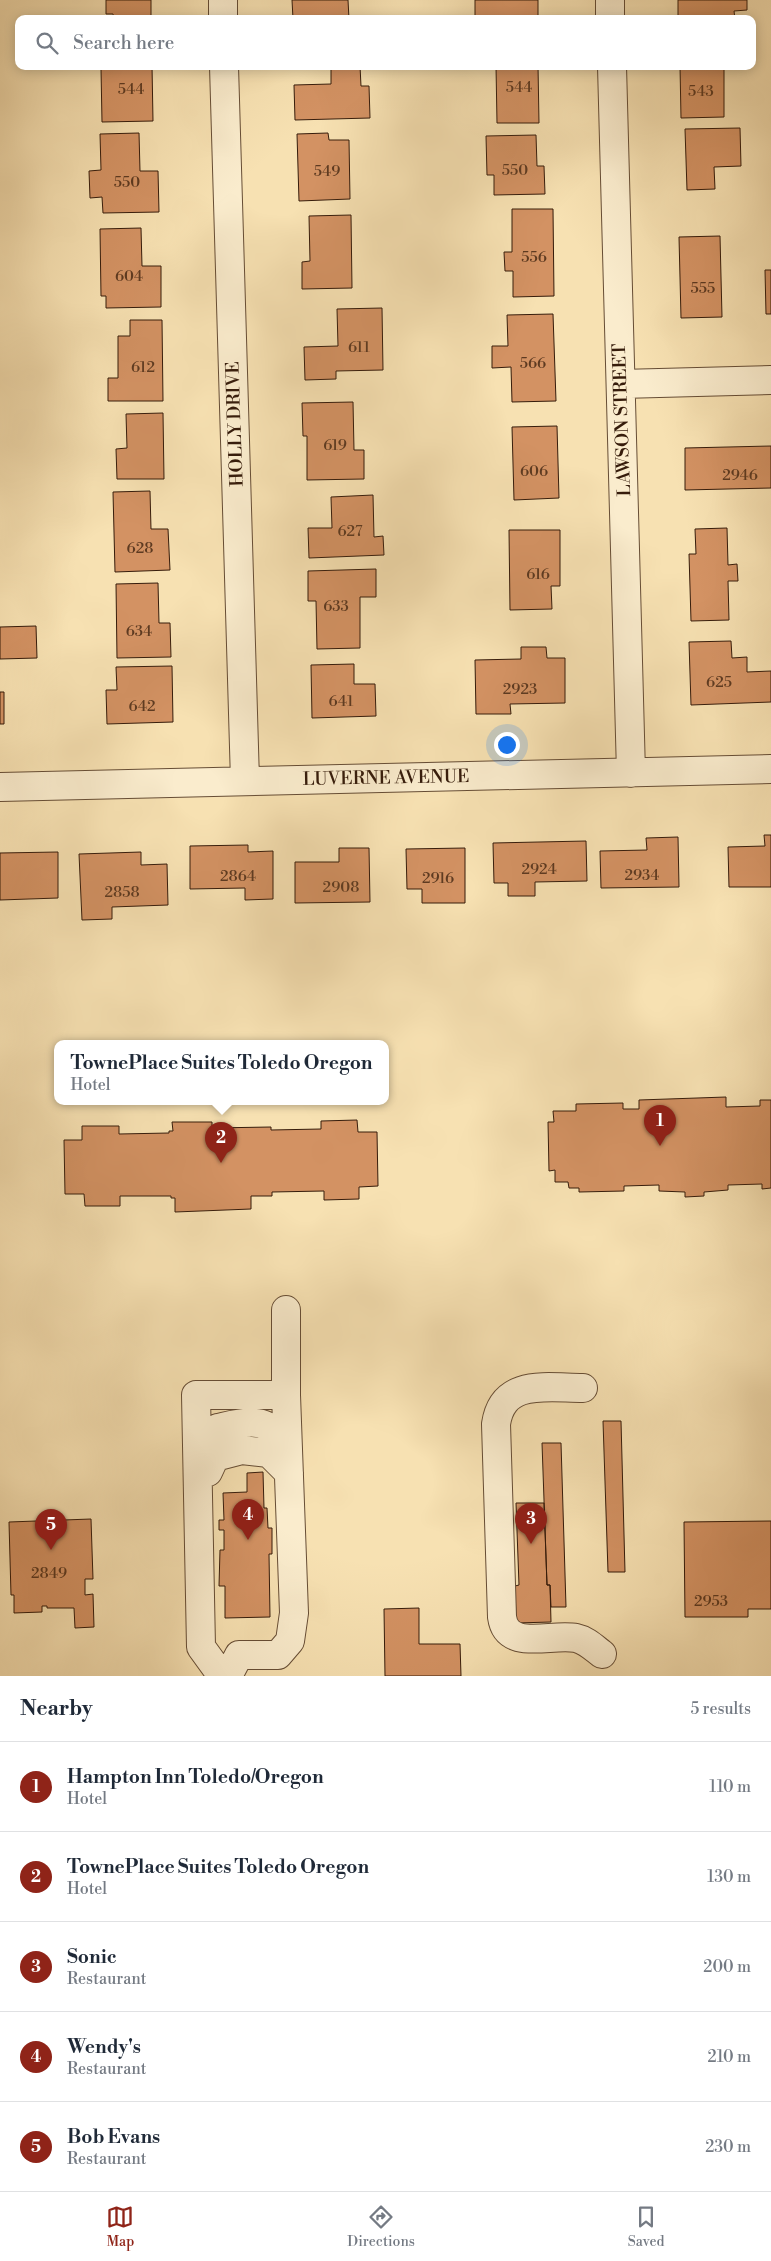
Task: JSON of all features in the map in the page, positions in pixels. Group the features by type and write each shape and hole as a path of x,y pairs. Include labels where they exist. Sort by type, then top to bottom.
{"street":[{"path":"222,0 223,15"},
{"path":"610,0 610,15"},
{"name":"HOLLY DRIVE","path":"224,70 245,781"},
{"name":"LAWSON STREET","path":"612,70 631,773"},
{"path":"621,384 771,380"},
{"name":"LUVERNE AVENUE","path":"0,787 771,769"},
{"path":"233,1665 278,1655 290,1641 294,1613 286,1395 286,1310"},
{"path":"583,1388 527,1388 512,1395 500,1406 496,1424 502,1617 504,1626 512,1635 530,1638 574,1637 588,1643 602,1654"},
{"path":"222,1676 201,1647 196,1395 286,1395"},
{"path":"201,1647 212,1627 208,1472 215,1457 242,1450 269,1453 289,1474"}],"building":[{"path":"106,0 151,0 151,15 106,14"},
{"path":"292,0 348,0 349,15 293,15"},
{"path":"475,0 538,0 538,15 475,15"},
{"path":"678,0 747,0 747,10 734,11 734,15 678,15"},
{"path":"101,70 152,70 153,121 102,122"},
{"path":"331,70 360,70 361,86 369,86 370,118 295,120 294,85 331,84"},
{"path":"496,70 538,70 539,123 497,123"},
{"path":"680,70 724,70 724,117 681,118"},
{"path":"740,128 741,166 714,167 715,189 687,190 685,129"},
{"path":"139,133 140,171 158,171 159,212 103,213 102,197 90,198 89,171 101,170 100,134"},
{"path":"328,133 329,140 349,140 350,199 299,201 297,134"},
{"path":"536,135 537,166 544,166 545,194 494,195 494,175 487,175 486,136"},
{"path":"512,209 553,209 554,296 513,297 513,271 505,271 504,252 512,252"},
{"path":"351,215 352,288 302,289 302,262 310,261 309,216"},
{"path":"141,228 142,266 161,266 161,307 106,308 106,296 101,296 100,229"},
{"path":"720,236 722,317 681,318 679,237"},
{"path":"765,270 771,270 771,314 766,314"},
{"path":"382,308 383,370 336,371 336,379 305,380 304,347 338,346 337,309"},
{"path":"553,314 556,401 512,402 511,367 492,368 492,346 508,346 507,315"},
{"path":"130,320 162,320 163,401 108,401 108,378 118,378 118,336 130,336"},
{"path":"353,402 354,450 364,450 364,479 307,480 307,436 303,436 302,403"},
{"path":"163,413 164,479 117,479 116,449 127,448 126,414"},
{"path":"557,426 559,498 514,500 512,427"},
{"path":"771,446 771,488 685,490 685,448"},
{"path":"150,491 151,529 168,529 170,570 115,572 113,492"},
{"path":"373,495 374,537 383,536 384,555 309,558 308,528 332,528 331,497"},
{"path":"727,528 728,565 737,564 738,581 728,581 729,620 691,621 689,554 696,554 695,529"},
{"path":"509,530 560,530 560,586 551,586 552,609 510,610"},
{"path":"376,569 376,597 360,597 360,648 317,649 316,601 308,601 308,571"},
{"path":"158,583 159,623 170,623 171,657 117,658 116,584"},
{"path":"36,626 37,658 0,659 0,627"},
{"path":"731,641 732,658 747,657 747,672 771,671 771,702 691,705 689,642"},
{"path":"521,647 546,647 547,658 565,658 565,703 510,704 511,714 476,714 475,660 521,659"},
{"path":"354,664 354,684 375,684 376,716 312,718 311,665"},
{"path":"172,666 173,722 107,724 106,690 117,690 116,667"},
{"path":"0,692 4,692 4,724 0,724"},
{"path":"764,835 771,835 771,887 729,887 728,847 765,846"},
{"path":"678,837 679,887 601,888 600,851 647,850 646,838"},
{"path":"586,841 587,881 535,882 535,896 508,896 508,883 494,883 493,843"},
{"path":"248,845 248,852 273,851 273,899 245,900 245,888 190,889 190,846"},
{"path":"339,848 369,848 370,902 295,903 295,862 339,862"},
{"path":"465,848 465,903 422,903 422,889 407,889 406,849"},
{"path":"58,852 58,898 0,900 0,853"},
{"path":"141,852 141,865 167,864 168,905 112,907 112,919 82,920 79,854"},
{"path":"726,1097 726,1107 760,1106 760,1100 771,1100 771,1188 762,1189 762,1184 728,1185 728,1190 704,1192 704,1196 685,1197 685,1192 659,1191 659,1185 624,1186 624,1191 579,1192 579,1188 569,1188 568,1182 555,1182 555,1170 549,1171 548,1122 554,1122 553,1111 576,1111 576,1104 623,1103 623,1109 639,1109 639,1100"},
{"path":"357,1120 358,1132 377,1132 378,1186 359,1187 359,1199 324,1200 324,1191 272,1192 272,1196 251,1196 251,1209 175,1212 175,1198 171,1198 171,1196 120,1196 120,1206 85,1206 84,1194 65,1194 64,1140 82,1140 82,1126 119,1126 119,1134 169,1133 169,1131 173,1131 172,1122 212,1122 212,1128 271,1127 271,1130 321,1129 321,1121"},
{"path":"603,1421 621,1421 625,1572 608,1572"},
{"path":"542,1443 561,1443 566,1607 551,1607 550,1585 547,1585"},
{"path":"263,1472 264,1508 267,1508 268,1528 272,1528 272,1554 269,1554 270,1617 225,1618 225,1586 219,1586 220,1550 224,1550 224,1530 219,1530 219,1520 224,1520 223,1493 247,1492 247,1473"},
{"path":"516,1503 544,1503 547,1585 550,1585 551,1622 516,1623 515,1586 519,1585"},
{"path":"91,1519 93,1579 85,1579 85,1595 93,1594 94,1627 75,1628 74,1608 47,1608 47,1606 42,1606 42,1612 14,1613 14,1595 11,1595 9,1522"},
{"path":"771,1521 771,1609 748,1609 748,1617 685,1617 684,1522"},
{"path":"419,1608 419,1644 460,1644 461,1676 385,1676 384,1609"}],"place":[{"name":"Hampton Inn Toledo/Oregon","path":"660,1146"},
{"name":"TownePlace Suites Toledo Oregon","path":"221,1163"},
{"name":"Wendy's","path":"248,1540"},
{"name":"Sonic","path":"531,1544"},
{"name":"Bob Evans","path":"51,1550"}]}
